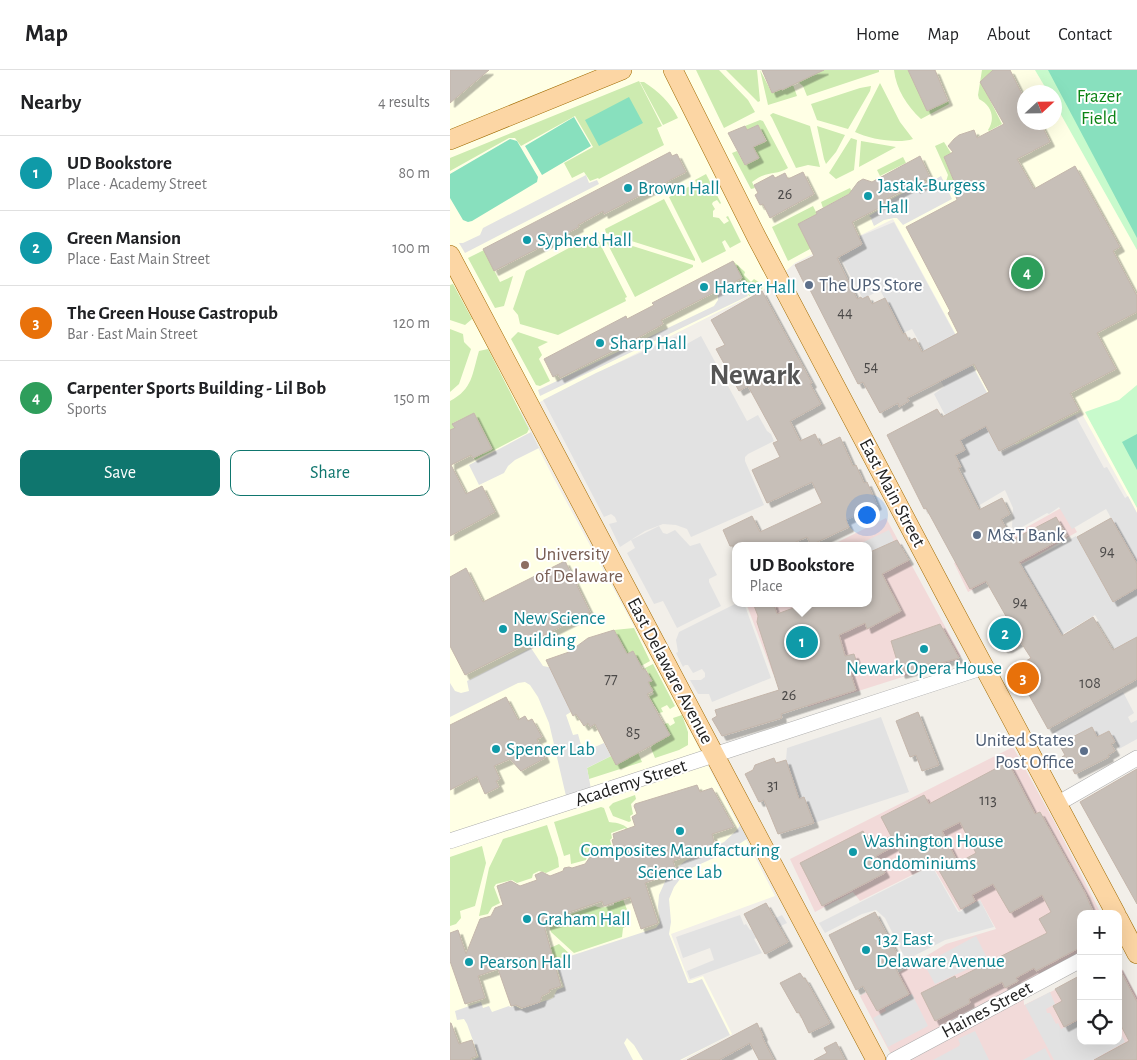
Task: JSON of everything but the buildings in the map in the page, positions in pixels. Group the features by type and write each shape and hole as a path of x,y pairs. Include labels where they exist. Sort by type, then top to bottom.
{"main road":[{"path":"450,140 622,70"},
{"name":"East Main Street","path":"673,70 753,229 1114,910"},
{"name":"East Delaware Avenue","path":"450,255 876,1060"},
{"path":"1123,938 1137,954"}],"street":[{"name":"Academy Street","path":"450,841 984,667"},
{"path":"1058,804 1137,758"},
{"name":"Haines Street","path":"894,1060 1077,962"}],"shaded area":[{"name":"University of Delaware","path":"450,70 1137,70 1137,513 1081,412 1016,445 893,219 859,236 856,232 795,263 766,288 520,412 553,477 682,715 775,896 671,934 689,981 703,976 732,1034 682,1060 450,1060"},
{"path":"586,175 589,183 597,180 599,184 465,253 459,243 480,235 483,228"},
{"path":"941,176 952,199 903,225 897,218 894,218 884,220 874,226 872,218 869,216 889,204 890,200 909,190 911,193 916,191"},
{"path":"894,222 987,393 945,415 934,394 944,387 912,329 903,333 880,290 863,299 840,257 862,245 858,237"},
{"path":"741,281 748,296 540,396 538,390 714,306 718,300 718,292"},
{"path":"677,336 683,346 701,336 747,421 758,415 767,431 771,434 774,441 745,457 764,505 691,537 687,529 676,525 663,524 645,531 620,547 609,524 617,522 615,517 611,514 604,517 543,400 596,373"},
{"path":"1075,415 1104,468 1107,467 1125,498 1128,496 1137,513 1137,564 1106,509 1072,529 1059,507 1015,531 1012,527 1013,508 1005,490 978,506 962,473 964,472 955,455 965,450 960,440 986,426 1001,453"},
{"path":"531,432 539,448 515,460 504,473 479,485 469,465"},
{"path":"1063,507 1077,532 968,592 954,563"},
{"path":"886,518 961,656 956,660 808,707 796,667 773,674 748,607 872,607 872,542 838,542"},
{"path":"659,526 663,533 667,534 675,530 690,546 700,543 717,575 709,579 709,582 721,606 677,628 663,601 654,604 627,553 635,548 631,540"},
{"path":"889,530 894,541 872,551 872,542 864,542"},
{"path":"1076,536 1113,602 1137,588 1137,637 1115,649 1095,615 1061,635 1021,565"},
{"path":"732,606 745,607 771,678 712,702 709,694 698,694 690,680 701,680 705,677 705,673 702,669 693,673 688,665 683,667 676,653 678,652 676,640 679,632"},
{"path":"531,648 543,666 553,668 570,705 568,706 571,712 566,715 573,735 578,734 583,752 604,743 611,756 587,768 591,789 566,796 549,723 538,697 530,685 525,682 518,683 450,717 450,683 455,691 461,693 469,691 467,681"},
{"path":"1123,692 1134,713 1128,717 1131,723 1137,720 1137,739 1119,749 1109,731 1097,737 1092,727 1059,744 1053,732"},
{"path":"881,717 909,792 814,823 804,798 799,799 786,760 787,748"},
{"path":"1013,747 1055,823 1099,910 1077,910 1077,954 1023,984 1024,1005 1077,979 1077,1045 1122,1045 1122,969 1137,997 1137,1060 894,1060 860,996 946,944 996,929 980,900 959,911 932,865 860,901 853,892 815,912 790,859"},
{"path":"742,823 750,837 725,853 687,870 674,887 669,899 671,922 669,934 688,983 702,979 730,1035 680,1060 643,1060 634,1045 627,1038 624,1043 633,1060 473,1060 479,1057 467,1024 464,1019 457,1020 455,1011 481,1002 483,1008 489,1006 492,1012 509,1006 521,1009 553,998 557,990 564,987 555,961 656,928 660,923 659,895 668,875 685,861 724,842"},
{"path":"932,866 958,912 980,900 994,927 945,940 906,960 885,918 876,910 862,914 825,933 819,923"},
{"path":"740,915 744,925 746,924 750,930 782,915 787,923 754,939 762,953 690,979 687,971 714,960 710,948 683,958 676,937"},
{"path":"976,936 988,960 935,984 924,964"},
{"path":"1050,992 1055,1004 1046,1009 1047,1013 1050,1013 1061,1029 1077,1021 1077,1045 1120,1045 1093,1060 1054,1060 1025,1005"},
{"path":"912,994 928,1026 888,1047 873,1018 886,1011 885,1008"},
{"path":"975,1031 989,1060 933,1060 959,1046 958,1039"},
{"path":"1045,1048 1051,1060 1023,1060"}],"green space":[{"path":"696,70 719,70 748,100 755,112 724,128"},
{"path":"726,70 757,70 760,101 758,102"},
{"path":"760,70 772,93 793,85 797,96 768,105"},
{"path":"824,70 879,70 879,72 807,96 803,86 798,82"},
{"path":"894,70 908,70 927,110 948,101 949,104 921,119 903,97 897,84"},
{"path":"982,70 993,70 981,82 1002,124 989,131 992,121 991,112 987,105 979,99 978,95"},
{"name":"Frazer Field","path":"1035,70 1137,70 1137,250 1062,116 1062,85 1044,85"},
{"name":"Frazer Field","path":"1048,70 1137,70 1137,238 1062,96 1062,85 1056,85"},
{"path":"639,81 662,126 657,128 664,145 599,179 590,181 584,172 572,178 564,163 593,147 575,116 521,146 515,138 509,138 450,171 450,158"},
{"path":"640,82 644,82 668,102 678,118 663,125"},
{"path":"880,83 900,122 913,139 900,141 884,140 855,132"},
{"path":"871,86 848,129 817,120 811,104"},
{"path":"629,97 643,123 599,146 585,120"},
{"path":"773,113 810,126 820,167 808,165 796,168 770,115"},
{"path":"574,117 591,146 542,175 525,146"},
{"path":"760,120 763,121 788,168 757,178 752,182 755,188 751,189 732,153 737,151 745,165 759,158 753,147 767,141 758,125 747,130 745,126"},
{"path":"817,126 845,135 836,152 826,164 824,159"},
{"path":"851,138 857,140 854,170 836,179 829,173"},
{"path":"510,139 517,141 538,177 537,182 472,221 463,220 450,198 450,174"},
{"path":"861,141 896,147 859,167"},
{"path":"944,142 951,153 944,157 956,186 953,187 952,191 945,185 948,175 935,146"},
{"path":"903,157 906,163 880,176 877,170"},
{"path":"706,174 721,203 717,200 713,202 712,204 715,209 713,217 719,218 724,224 729,221 726,217 728,216 741,242 730,248 725,240 722,242 726,251 702,263 669,197 692,185 695,190 699,189 695,180"},
{"path":"850,188 852,192 823,208 821,202"},
{"path":"664,199 695,261 606,233 605,229"},
{"path":"813,206 817,214 798,224 806,240 812,237 810,249 788,261 772,227"},
{"path":"595,234 627,297 625,298 626,301 558,335 520,324 518,315 513,309 526,271"},
{"path":"604,237 693,265 693,267 635,297"},
{"path":"484,250 500,282 513,276 504,306 495,308 468,258"},
{"path":"733,261 745,272 744,275 751,282 754,279 763,288 749,296"},
{"path":"453,284 472,319 465,325 450,320 450,285"},
{"path":"450,329 463,334 464,342 471,349 459,384 450,392"},
{"path":"518,332 548,342 538,347 542,355 539,359 550,381 540,386 536,385 511,339"},
{"path":"488,349 529,429 527,433 475,460 474,458 492,448 474,413 453,423 455,428 450,430 450,401 458,396 467,386 473,374 479,351"},
{"path":"1137,385 1137,508 1085,412 1119,400"},
{"path":"1137,434 1137,470 1122,442"},
{"path":"634,628 650,661 641,666 633,651 627,654 614,630"},
{"path":"653,664 675,706 670,709 667,705 661,708 663,712 659,713 649,697 654,694 648,682 651,680 646,669 643,669"},
{"path":"682,715 688,732 688,745 655,758 651,748 664,724 668,723 670,726 675,723 673,718"},
{"path":"638,753 642,762 589,779 587,768 611,756 616,764"},
{"path":"635,795 636,799 631,804 633,814 630,816 631,821 613,816 609,807 613,803"},
{"path":"601,807 604,808 609,822 622,824 631,832 628,833 625,828 611,833 612,838 610,840 613,851 599,856 597,853 587,856 586,860 571,864 570,854 564,856 554,822"},
{"path":"547,825 558,858 559,867 546,873 539,871 533,874 532,878 517,883 512,880 496,884 494,887 500,903 492,907 488,914 479,916 489,868 503,839"},
{"path":"482,846 486,863 475,906 460,911 461,918 456,924 450,926 450,857"},
{"path":"622,897 628,912 629,925 623,928 622,937 574,953 551,932 549,925 563,921 562,917 595,906 602,908 614,905 614,900"},
{"path":"559,944 571,955 554,960 550,948"}],"place":[{"name":"Brown Hall","path":"628,188"},
{"name":"Jastak-Burgess Hall","path":"868,196"},
{"name":"Sypherd Hall","path":"527,240"},
{"name":"Carpenter Sports Building - Lil Bob","path":"1027,273"},
{"name":"The UPS Store","path":"809,285"},
{"name":"Harter Hall","path":"704,287"},
{"name":"Sharp Hall","path":"600,343"},
{"name":"M&T Bank","path":"977,535"},
{"name":"University of Delaware","path":"525,565"},
{"name":"New Science Building","path":"503,629"},
{"name":"Green Mansion","path":"1005,634"},
{"name":"UD Bookstore","path":"802,642"},
{"name":"Newark Opera House","path":"924,649"},
{"name":"The Green House Gastropub","path":"1023,678"},
{"name":"Spencer Lab","path":"496,749"},
{"name":"United States Post Office","path":"1084,751"},
{"name":"Composites Manufacturing Science Lab","path":"680,831"},
{"name":"Washington House Condominiums","path":"853,852"},
{"name":"Graham Hall","path":"527,919"},
{"name":"132 East Delaware Avenue","path":"866,950"},
{"name":"Pearson Hall","path":"469,962"}],"district":[{"name":"Newark","path":"755,375"}]}
